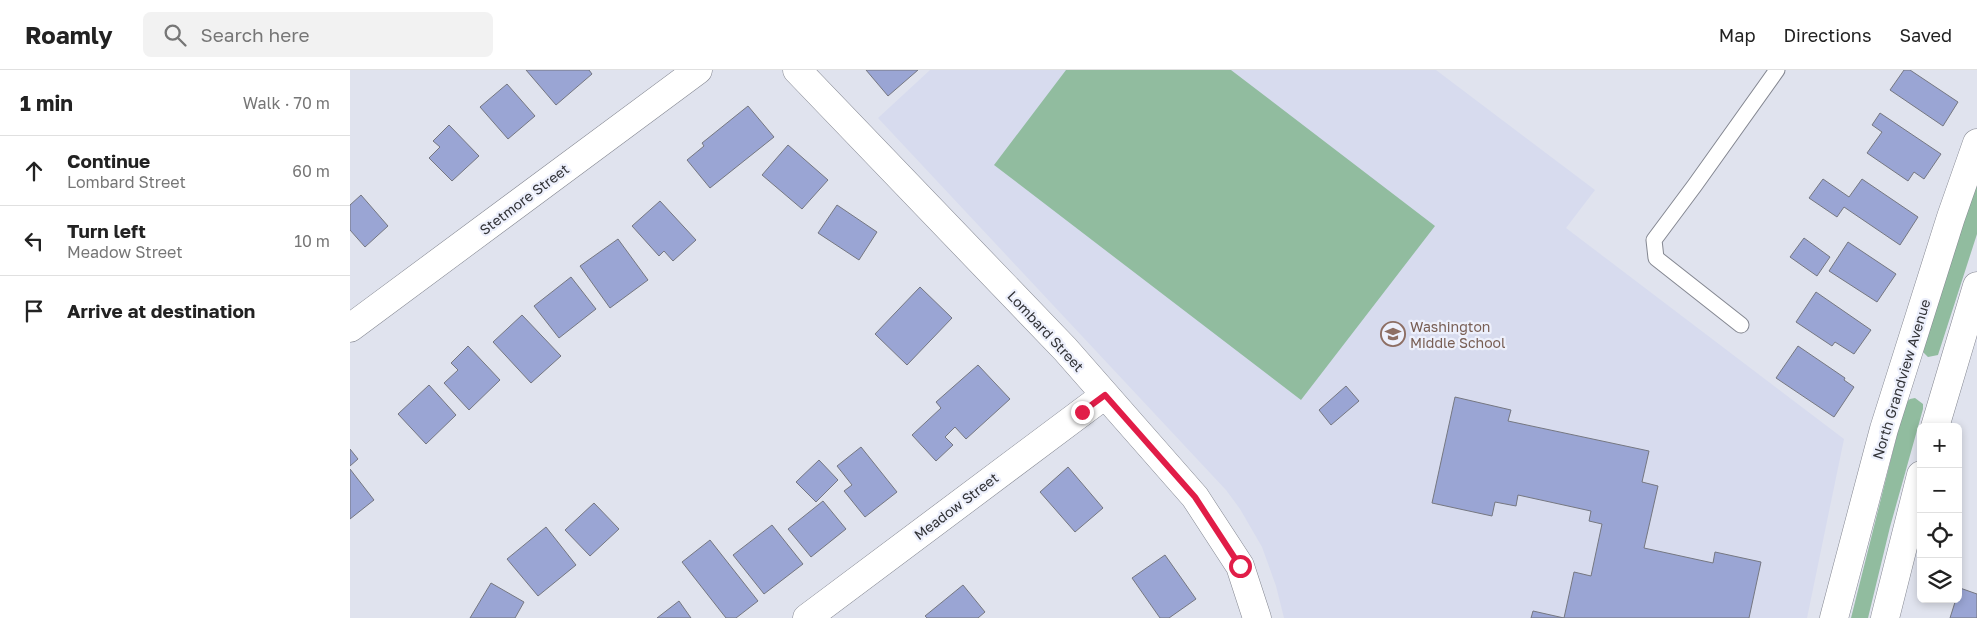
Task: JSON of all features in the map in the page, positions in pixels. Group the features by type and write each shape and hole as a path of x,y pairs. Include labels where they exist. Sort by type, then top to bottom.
{"street":[{"name":"Stetmore Street","path":"351,325 698,70"},
{"name":"Lombard Street","path":"798,70 1058,342 1195,497 1240,566 1257,618"},
{"name":"North Grandview Avenue","path":"1834,618 1884,429 1951,217 1977,143"},
{"path":"1936,423 1977,286"},
{"name":"Meadow Street","path":"808,618 1105,395"},
{"path":"1885,618 1917,491"}],"lane":[{"path":"1741,325 1656,258 1654,240 1777,70"}],"shaded area":[{"name":"Washington Middle School","path":"930,70 1436,70 1595,190 1566,228 1844,439 1807,618 1284,618 1276,586 1262,547 1240,509 1226,490 878,118"}],"green space":[{"path":"1066,70 1231,70 1435,226 1301,400 994,165"},
{"path":"1977,184 1977,234 1938,355 1928,357 1923,352 1921,344"},
{"path":"1915,398 1923,404 1923,409 1919,423 1917,423 1917,430 1890,527 1868,618 1851,618 1905,403"}],"building":[{"path":"526,70 589,70 592,74 556,105"},
{"path":"866,70 918,70 888,96"},
{"path":"1904,70 1910,70 1958,102 1943,126 1890,90"},
{"path":"507,84 535,116 508,139 480,107"},
{"path":"748,106 774,137 710,188 687,160 704,146 702,143"},
{"path":"1880,113 1941,154 1924,179 1914,172 1908,181 1867,153 1882,132 1872,125"},
{"path":"449,125 479,156 452,181 429,158 440,147 433,141"},
{"path":"788,145 828,180 802,209 762,175"},
{"path":"1823,179 1849,197 1862,179 1918,217 1900,245 1844,207 1837,217 1809,198"},
{"path":"361,195 388,226 365,247 350,230 350,205"},
{"path":"660,201 696,240 673,261 664,251 659,256 632,226"},
{"path":"837,205 877,232 859,260 818,233"},
{"path":"1804,238 1830,257 1817,276 1790,257"},
{"path":"618,239 648,280 610,308 580,266"},
{"path":"1848,242 1896,274 1877,302 1829,271"},
{"path":"571,277 596,309 559,338 534,306"},
{"path":"920,287 952,318 907,365 875,334"},
{"path":"1816,292 1871,330 1854,354 1835,342 1832,346 1796,322"},
{"path":"522,315 561,356 531,383 493,342"},
{"path":"468,346 500,380 469,410 444,383 458,370 451,363"},
{"path":"1798,346 1845,378 1844,380 1854,387 1834,417 1776,378"},
{"path":"978,365 1010,399 966,439 955,427 945,437 953,445 936,461 912,435 941,408 936,402"},
{"path":"429,385 456,415 426,444 398,414"},
{"path":"1346,386 1359,401 1331,425 1319,410"},
{"path":"1455,397 1511,410 1508,421 1649,451 1642,482 1658,486 1644,548 1713,563 1715,552 1761,562 1749,618 1564,618 1574,572 1591,576 1602,524 1589,521 1591,511 1518,495 1516,506 1495,502 1492,516 1432,503"},
{"path":"861,447 897,492 865,517 844,491 852,485 837,466"},
{"path":"350,449 358,459 350,466"},
{"path":"819,460 838,480 816,502 796,482"},
{"path":"1068,467 1103,508 1075,532 1040,492"},
{"path":"350,469 374,500 350,519"},
{"path":"823,501 846,529 811,557 788,529"},
{"path":"594,503 619,529 590,556 565,530"},
{"path":"772,525 803,564 764,594 733,555"},
{"path":"546,527 576,565 538,596 507,559"},
{"path":"710,540 758,601 736,618 726,618 682,562"},
{"path":"1165,555 1196,599 1169,618 1160,618 1132,578"},
{"path":"491,583 524,602 515,618 470,618"},
{"path":"963,585 985,612 978,618 927,618 925,616"},
{"path":"1962,589 1977,594 1977,618 1950,618 1955,603 1962,603"},
{"path":"679,601 691,618 657,618"},
{"path":"1533,611 1564,618 1531,618"}],"place":[{"name":"Washington Middle School","path":"1393,334"}],"route":[{"path":"1082,412 1105,395 1195,497 1240,566"}]}
